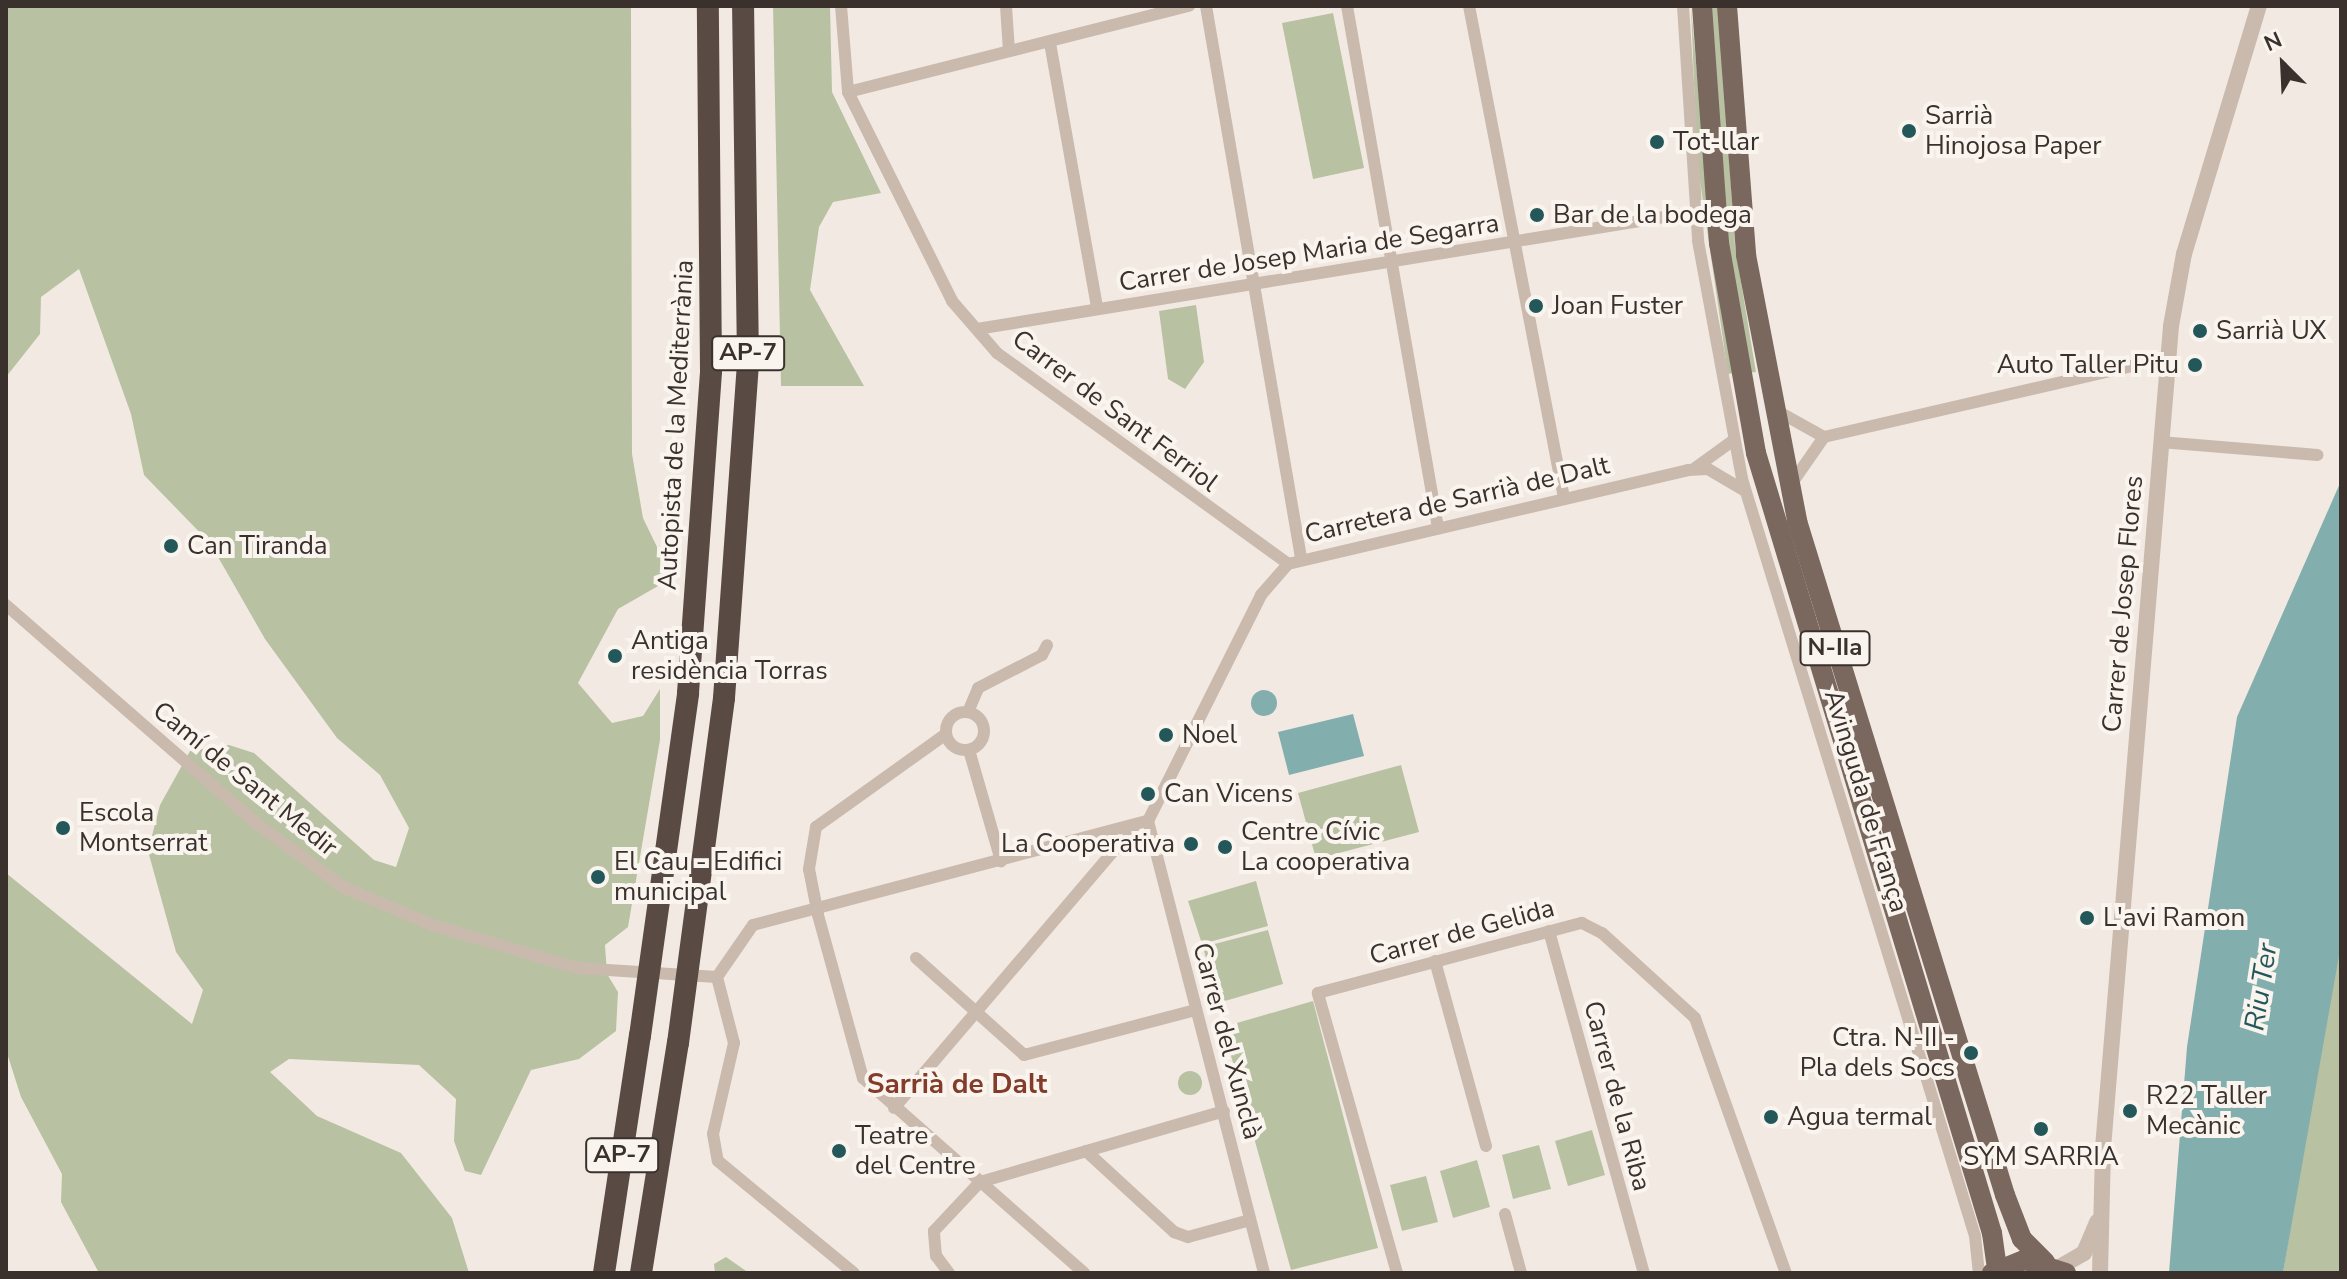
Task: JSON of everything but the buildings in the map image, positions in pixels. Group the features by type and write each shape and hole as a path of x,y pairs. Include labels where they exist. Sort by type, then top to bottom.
{"highway":[{"name":"Autopista de la Mediterrània","path":"604,1273 688,693 711,371 708,6"},
{"name":"AP-7","path":"641,1273 678,1043 724,698 748,360 743,6"}],"main road":[{"name":"Avinguda de França","path":"1702,6 1719,243 1756,453 1992,1233 1989,1272"},
{"name":"Avinguda de França","path":"1727,6 1743,227 1771,403 1789,488 2005,1195 2022,1239 2056,1268"},
{"path":"1989,1272 2056,1268"}],"street":[{"name":"Carrer de Sant Ferriol","path":"841,6 848,92 940,281 977,329 997,353 1288,564"},
{"path":"1006,6 1009,51"},
{"path":"1122,6 1128,21"},
{"path":"1206,6 1257,285 1301,558"},
{"path":"1347,6 1438,528"},
{"path":"1469,6 1512,244 1564,498"},
{"name":"Avinguda de França","path":"1683,6 1695,212 1746,493 1975,1236 1989,1272"},
{"name":"Carrer de Josep Flores","path":"2100,1273 2098,1217 2167,358 2184,254 2259,6"},
{"path":"848,92 1183,7"},
{"path":"1050,43 1097,308"},
{"name":"Carrer de Josep Maria de Segarra","path":"977,329 1097,308 1394,265 1695,212"},
{"path":"1771,403 1788,421 1824,437 2167,358"},
{"path":"1789,488 1824,437"},
{"name":"Carretera de Sarrià de Dalt","path":"1148,821 1261,595 1288,564 1301,558 1689,470 1734,440"},
{"path":"2160,442 2317,455"},
{"name":"Carretera de Sarrià de Dalt","path":"1689,470 1726,477 1746,493"},
{"name":"Camí de Sant Medir","path":"6,605 256,823 343,887 432,925 577,968 717,977"},
{"path":"1047,645 1042,655 978,688 968,712 948,722 946,734 837,805 816,827 809,869 863,1078 1084,1273"},
{"path":"968,712 984,731 969,750"},
{"path":"946,734 959,750 969,750"},
{"path":"969,750 1001,861"},
{"path":"854,1273 718,1161 713,1134 734,1043 717,977 753,925 1148,821"},
{"name":"Carrer del Xunclà","path":"1148,821 1264,1273"},
{"path":"894,1108 1134,827"},
{"name":"Carrer de Gelida","path":"1397,1273 1318,993 1549,931 1590,924 1695,1018 1786,1273"},
{"name":"Carrer de la Riba","path":"1549,931 1644,1273"},
{"path":"916,958 1024,1055 1196,1010"},
{"path":"1435,961 1486,1146"},
{"path":"949,1273 932,1245 934,1231 980,1182 1224,1111"},
{"path":"1086,1151 1174,1232 1188,1237 1250,1220"},
{"path":"1505,1214 1521,1273"},
{"name":"Carrer de Josep Flores","path":"2056,1268 2084,1253 2098,1217"}],"green space":[{"path":"6,6 631,6 632,454 643,518 672,578 618,609 578,683 612,723 643,716 660,689 660,740 628,927 605,945 607,974 618,992 616,1031 579,1059 531,1070 481,1175 465,1171 454,1141 456,1099 419,1065 289,1059 270,1072 317,1116 401,1153 452,1218 469,1273 99,1273 61,1202 62,1174 21,1097 6,1050 6,873 192,1024 203,990 176,952 148,851 160,805 190,751 229,745 254,753 374,860 396,867 409,828 380,775 337,738 265,639 210,543 144,475 131,414 79,269 41,297 40,334 6,377"},
{"path":"773,6 830,6 832,92 881,193 833,202 819,227 810,290 864,386 781,386"},
{"path":"1691,6 1712,244 1733,373 1728,374 1697,160"},
{"path":"1710,6 1719,6 1735,246 1756,372 1748,373 1725,232"},
{"path":"1333,13 1364,168 1313,179 1282,23"},
{"path":"1196,305 1204,362 1185,389 1168,379 1159,311"},
{"path":"1401,765 1419,832 1316,859 1298,793"},
{"path":"1256,881 1268,926 1202,944 1188,901"},
{"path":"1268,930 1283,984 1218,1003 1203,947"},
{"path":"2341,944 2341,1273 2283,1273 2325,1014"},
{"path":"1313,1001 1378,1248 1291,1270 1223,1027"},
{"path":"1190,1071 1201,1078 1202,1083 1195,1094 1190,1095 1179,1088 1178,1083 1185,1072"},
{"path":"1592,1130 1605,1175 1568,1186 1555,1141"},
{"path":"1539,1145 1551,1189 1513,1199 1502,1155"},
{"path":"1477,1160 1490,1207 1453,1218 1440,1171"},
{"path":"1426,1176 1438,1222 1402,1231 1390,1185"},
{"path":"726,1257 749,1273 715,1273 714,1264"}],"water":[{"name":"Riu Ter","path":"2341,481 2341,944 2283,1273 2169,1273 2187,1047 2237,717"},
{"path":"1264,690 1274,693 1277,703 1274,713 1264,716 1254,713 1251,703 1254,693"},
{"path":"1353,714 1364,756 1289,775 1278,732"}],"place":[{"name":"Sarrià Hinojosa Paper","path":"1909,131"},
{"name":"Tot-llar","path":"1657,142"},
{"name":"Bar de la bodega","path":"1537,215"},
{"name":"Joan Fuster","path":"1536,306"},
{"name":"Sarrià UX","path":"2200,331"},
{"name":"Auto Taller Pitu","path":"2195,365"},
{"name":"Can Tiranda","path":"171,546"},
{"name":"Antiga residència Torras","path":"615,656"},
{"name":"Noel","path":"1166,735"},
{"name":"Can Vicens","path":"1148,794"},
{"name":"Escola Montserrat","path":"63,828"},
{"name":"La Cooperativa","path":"1191,844"},
{"name":"Centre Cívic La cooperativa","path":"1225,847"},
{"name":"El Cau - Edifici municipal","path":"598,877"},
{"name":"L'avi Ramon","path":"2087,918"},
{"name":"Ctra. N-II - Pla dels Socs","path":"1971,1053"},
{"name":"R22 Taller Mecànic","path":"2130,1111"},
{"name":"Agua termal","path":"1771,1117"},
{"name":"SYM SARRIA","path":"2041,1129"},
{"name":"Teatre del Centre","path":"839,1151"}],"district":[{"name":"Sarrià de Dalt","path":"957,1084"}]}
